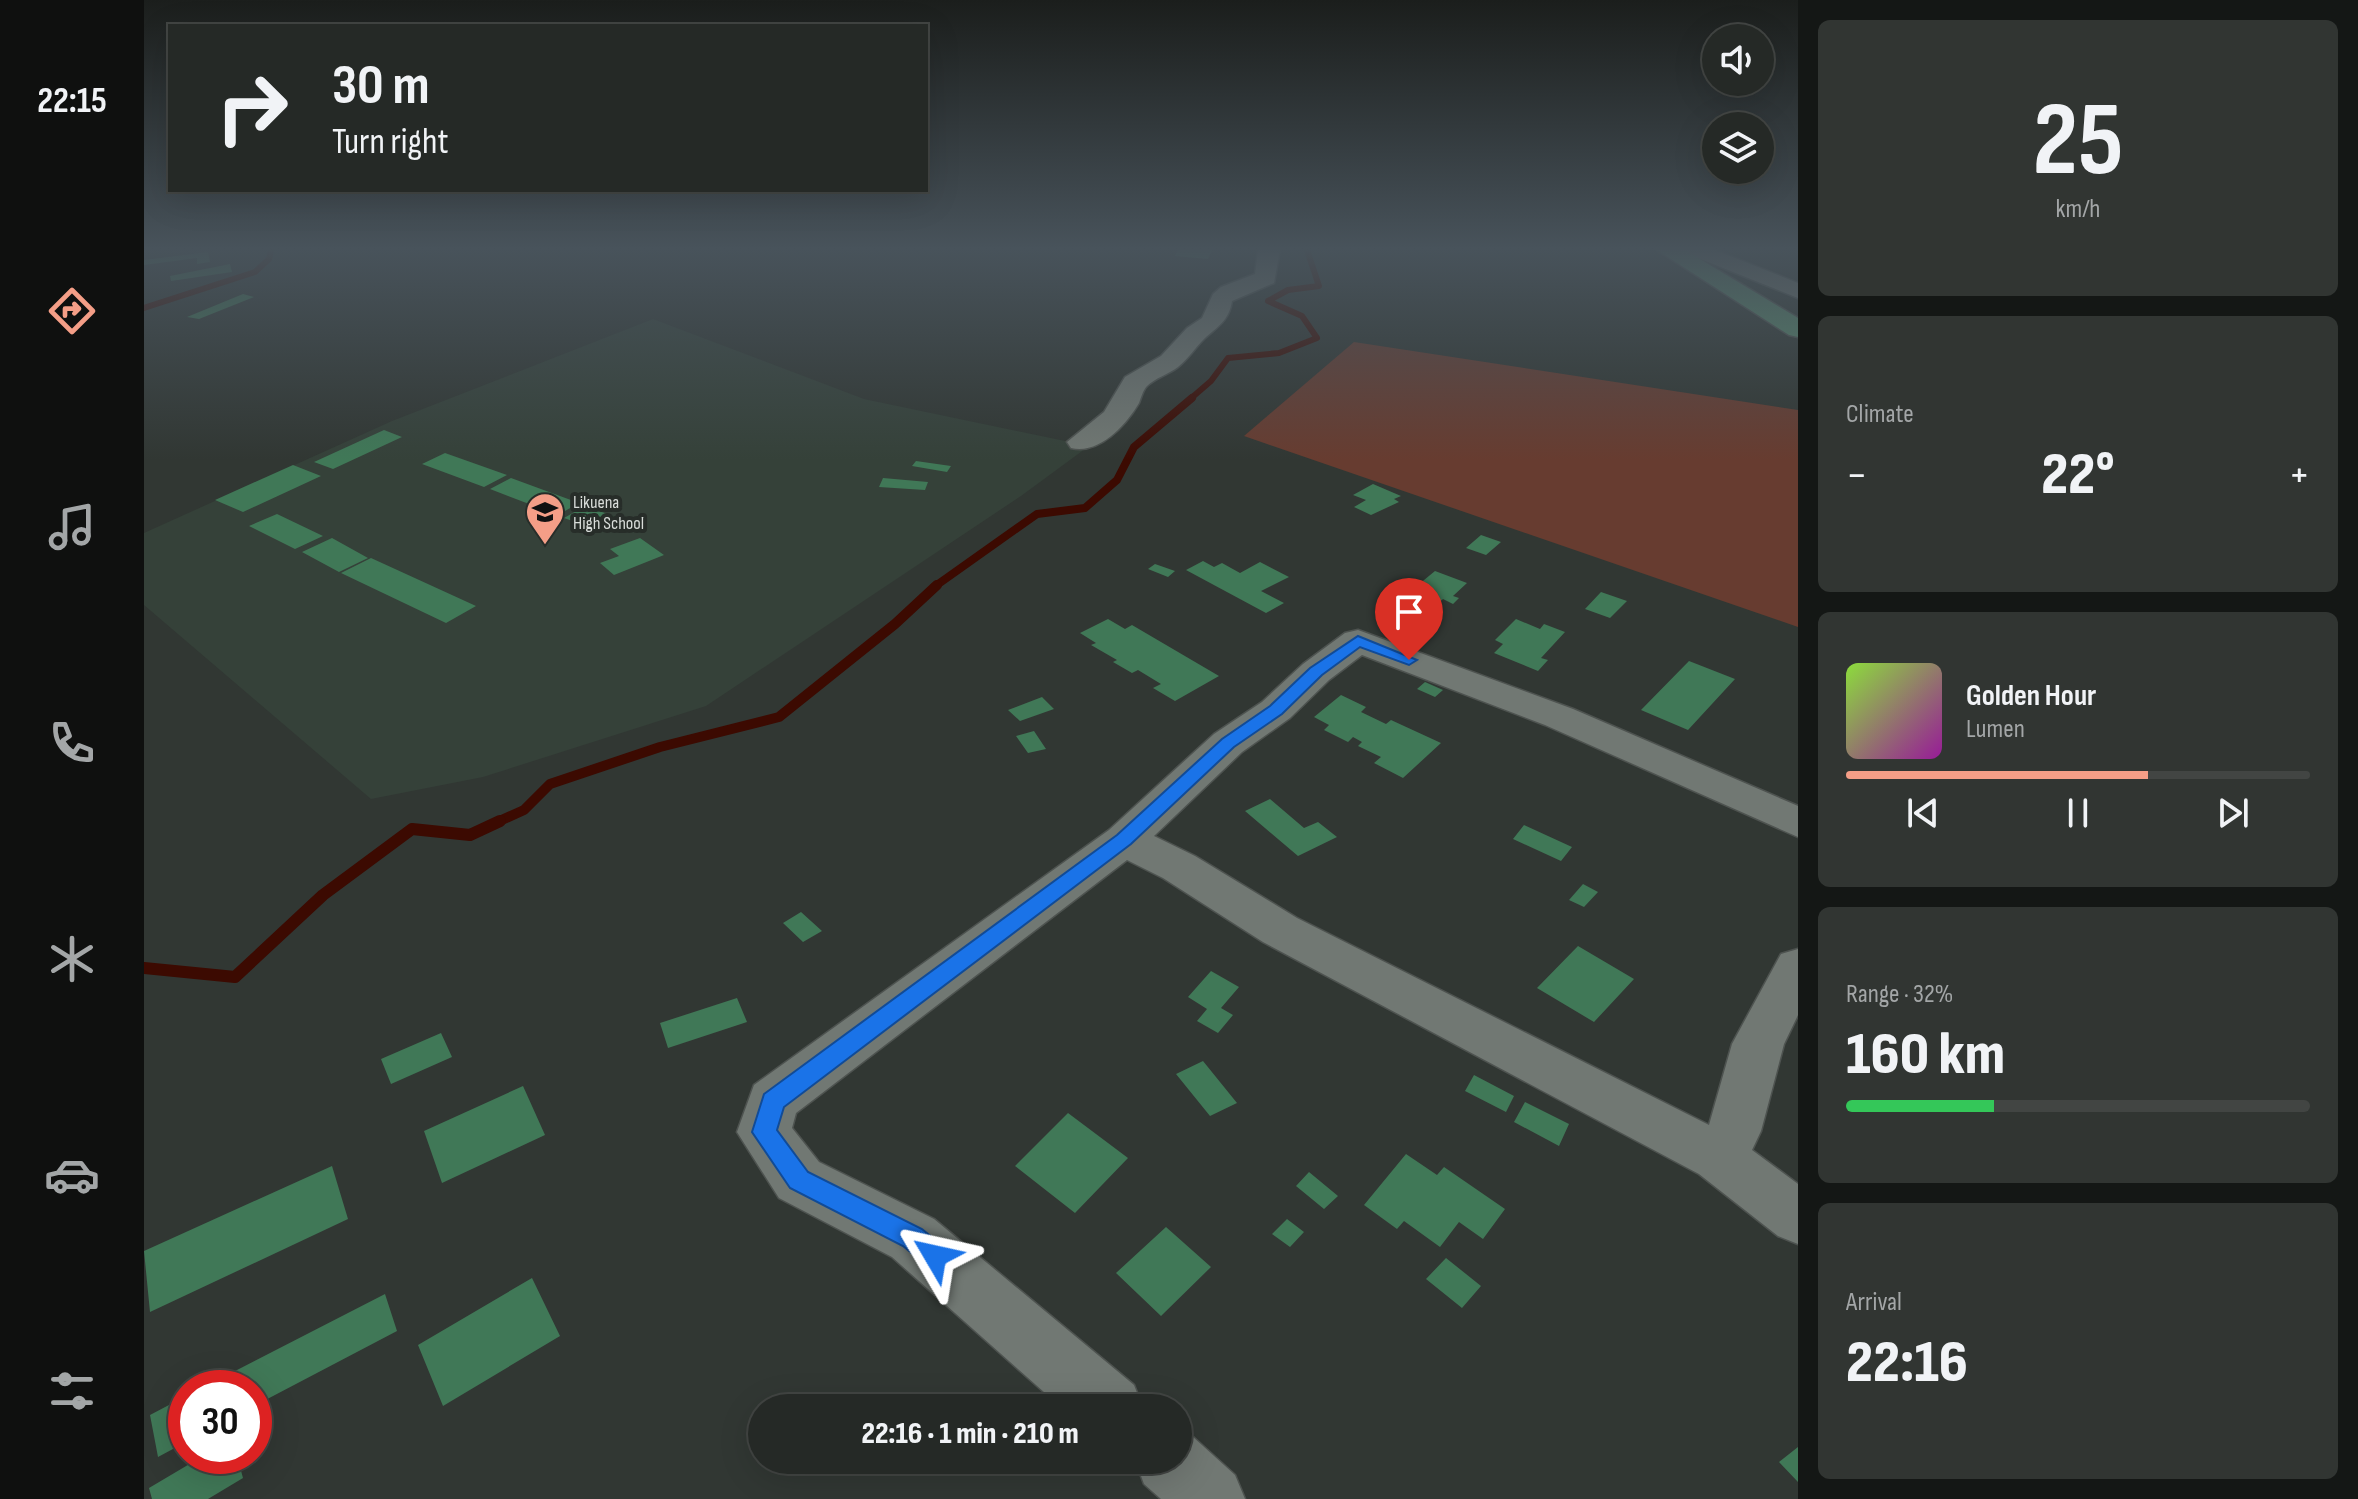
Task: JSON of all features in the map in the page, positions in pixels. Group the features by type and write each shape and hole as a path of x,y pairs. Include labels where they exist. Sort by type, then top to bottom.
{"street":[{"path":"1081,442 1111,423 1130,396 1134,383 1170,361 1213,320"},
{"path":"1095,1394 913,1238 799,1180 764,1132 773,1101 1124,840 1228,743 1276,710 1316,672 1358,641 1559,717 1798,823"},
{"path":"1124,840 1179,867 1280,930 1719,1157 1798,1218"},
{"path":"1719,1157 1734,1131 1758,1044 1798,967"},
{"path":"1183,1474 1211,1499"}],"shaded area":[{"name":"Likuena High School","path":"656,320 864,399 1089,446 1021,496 706,706 483,777 371,799 144,605 144,533 392,421"},
{"path":"1354,342 1798,410 1798,627 1244,436"}],"building":[{"path":"384,430 402,437 333,469 314,462"},
{"path":"445,453 507,475 484,487 422,464"},
{"path":"916,461 951,466 947,472 912,466"},
{"path":"293,465 321,476 243,512 215,500"},
{"path":"511,478 579,503 558,515 490,489"},
{"path":"883,478 928,482 925,490 879,487"},
{"path":"1373,484 1401,496 1394,499 1399,502 1371,515 1354,507 1366,500 1353,495"},
{"path":"585,506 619,518 598,530 564,518"},
{"path":"277,514 323,536 295,549 249,526"},
{"path":"1481,535 1501,542 1486,555 1466,548"},
{"path":"332,538 368,558 339,572 302,552"},
{"path":"640,538 664,555 614,575 600,563 619,556 610,549"},
{"path":"371,558 476,606 446,623 341,573"},
{"path":"1203,561 1214,567 1222,563 1240,573 1260,562 1289,577 1261,591 1284,603 1266,613 1186,570"},
{"path":"1155,564 1175,571 1168,577 1148,569"},
{"path":"1435,571 1467,583 1453,596 1459,598 1453,604 1443,599 1435,606 1407,594"},
{"path":"1601,592 1627,601 1610,618 1585,609"},
{"path":"1108,619 1125,629 1132,625 1219,676 1175,701 1153,688 1161,684 1138,670 1132,673 1113,662 1117,660 1091,645 1096,643 1080,633"},
{"path":"1516,619 1540,629 1544,624 1565,632 1541,658 1548,660 1538,671 1494,653 1503,644 1495,640"},
{"path":"1689,661 1735,679 1688,730 1641,710"},
{"path":"1425,682 1443,690 1435,697 1417,689"},
{"path":"1341,695 1366,707 1361,712 1386,724 1391,720 1441,743 1403,778 1374,763 1381,757 1358,746 1362,742 1353,737 1348,742 1324,730 1329,725 1314,717"},
{"path":"1042,697 1054,709 1020,721 1008,710"},
{"path":"1034,731 1046,749 1028,753 1016,736"},
{"path":"1270,799 1304,828 1318,822 1337,837 1298,856 1245,811"},
{"path":"1524,825 1572,847 1561,861 1513,839"},
{"path":"1583,884 1598,892 1584,907 1569,900"},
{"path":"801,912 822,931 803,942 783,923"},
{"path":"1578,946 1634,979 1594,1022 1537,988"},
{"path":"1211,971 1239,987 1221,1008 1233,1015 1218,1033 1197,1021 1207,1009 1188,997"},
{"path":"737,998 747,1022 668,1048 660,1023"},
{"path":"441,1033 452,1057 391,1084 381,1059"},
{"path":"1203,1061 1237,1103 1210,1116 1176,1074"},
{"path":"1474,1075 1514,1096 1506,1112 1465,1091"},
{"path":"523,1086 545,1135 442,1183 424,1131"},
{"path":"1525,1102 1569,1124 1559,1146 1514,1122"},
{"path":"1068,1113 1128,1158 1075,1213 1015,1166"},
{"path":"1406,1154 1437,1175 1444,1167 1505,1209 1483,1239 1459,1222 1440,1247 1404,1221 1397,1229 1364,1205"},
{"path":"332,1166 348,1219 150,1312 144,1251"},
{"path":"1309,1172 1338,1196 1324,1209 1296,1186"},
{"path":"1287,1219 1304,1232 1290,1247 1272,1234"},
{"path":"1166,1227 1211,1267 1161,1316 1116,1273"},
{"path":"1446,1258 1481,1286 1462,1308 1426,1279"},
{"path":"532,1278 560,1336 443,1406 418,1345"},
{"path":"385,1294 397,1331 272,1397 272,1370 237,1370"},
{"path":"168,1406 168,1452 158,1457 150,1415"},
{"path":"1798,1447 1798,1482 1779,1462"},
{"path":"173,1474 242,1474 243,1478 208,1499 152,1499 149,1488"}],"waterway":[{"path":"1189,400 1211,381 1228,358 1279,353 1317,338 1305,320"},
{"path":"934,587 1037,514 1085,508 1117,480 1134,447 1192,398"},
{"path":"495,823 524,810 550,784 660,747 779,717 895,624 937,585"},
{"path":"144,968 235,977 323,895 412,829 470,835 500,821"}],"place":[{"name":"Likuena High School","path":"545,546"}],"route":[{"path":"935,1256 913,1238 799,1180 764,1132 773,1101 1124,840 1228,743 1276,710 1316,672 1358,641 1409,660"}]}
